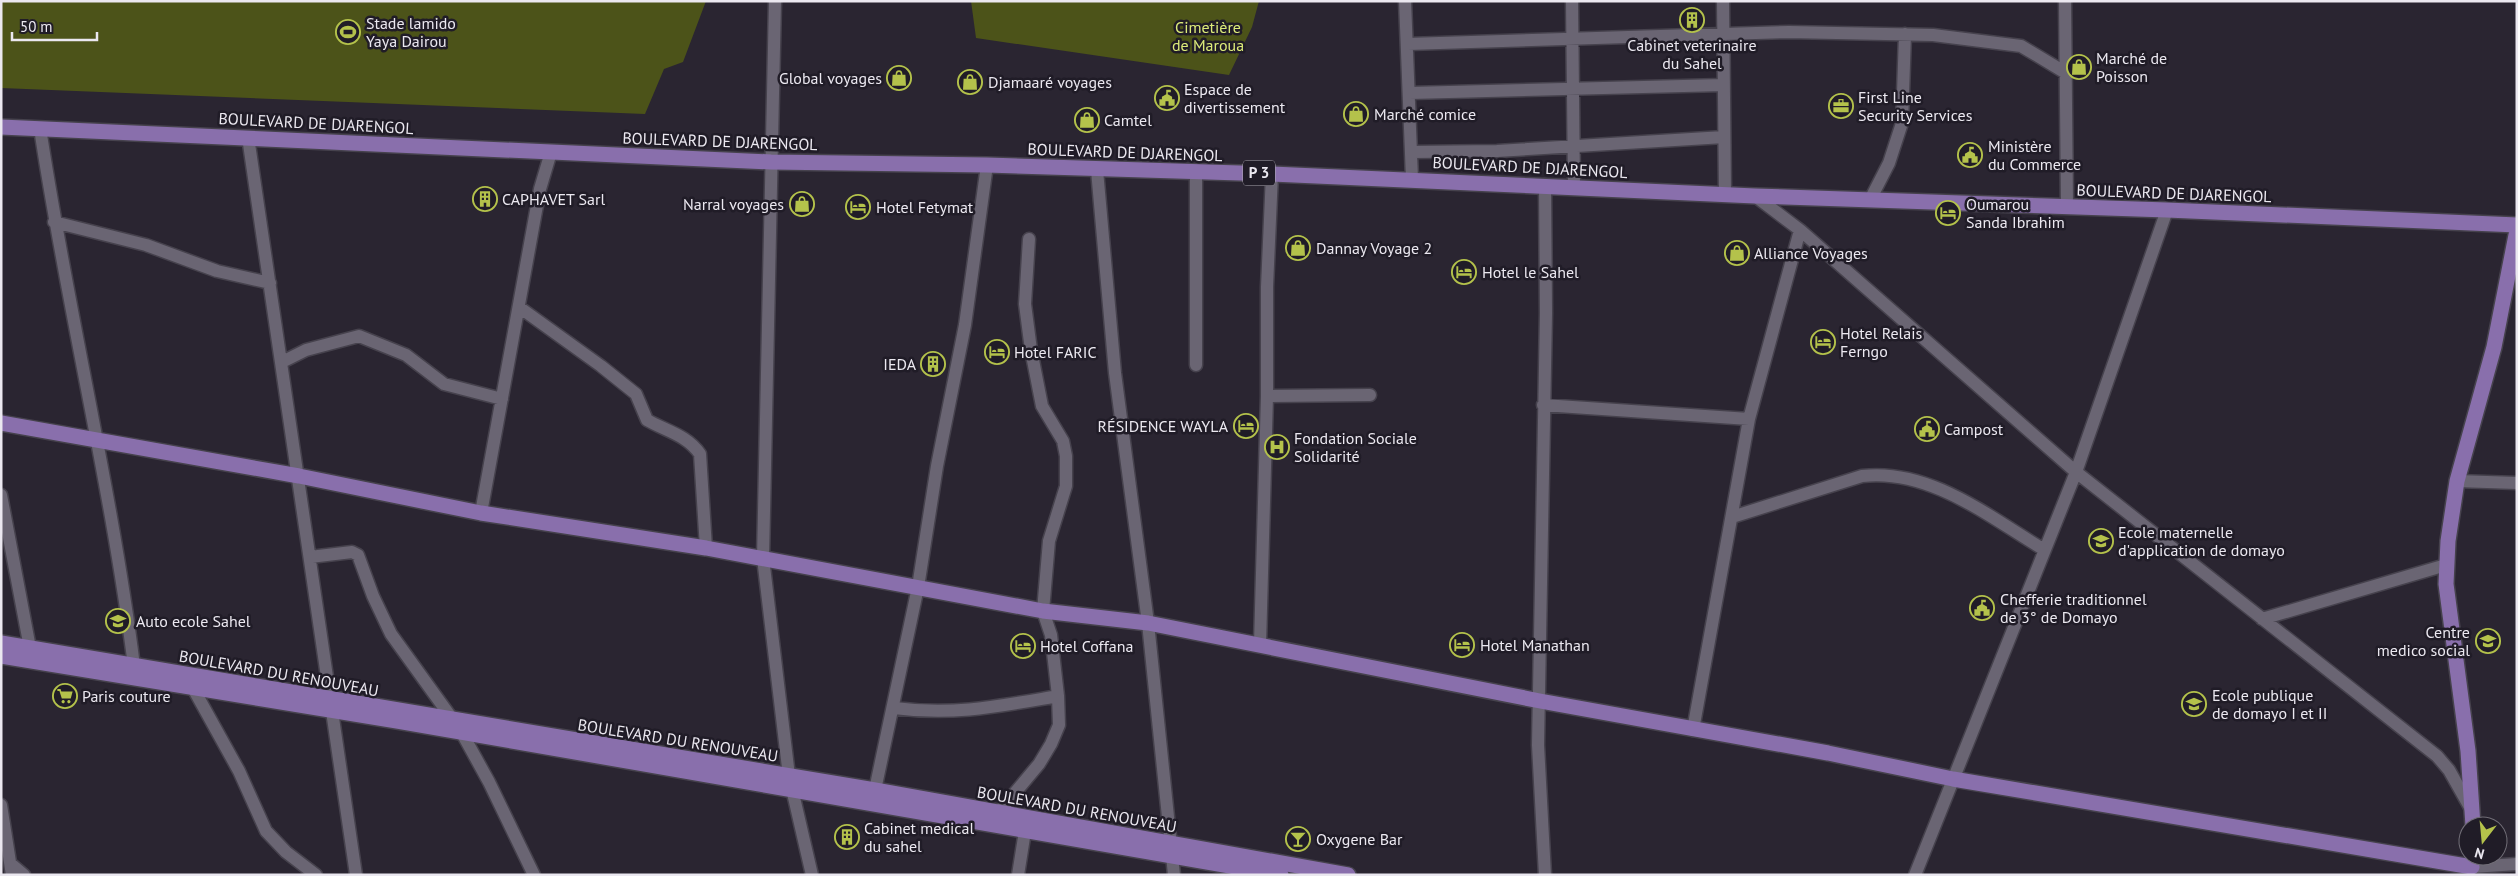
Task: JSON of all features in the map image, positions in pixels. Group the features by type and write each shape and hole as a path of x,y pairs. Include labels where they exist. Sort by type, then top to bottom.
{"main road":[{"name":"BOULEVARD DE DJARENGOL","path":"1,127 771,162 988,165 1097,170 1196,171 1574,186 1755,196 2068,206 2517,225"},
{"path":"2473,816 2468,751 2446,584 2446,565 2458,481 2494,347 2517,230"},
{"path":"1,423 299,476 481,513 706,548 1042,611 1148,623 1540,701 1952,779 2458,864"},
{"name":"BOULEVARD DU RENOUVEAU","path":"1,643 134,666 331,705 791,783 1025,831 1348,875"},
{"name":"BOULEVARD DU RENOUVEAU","path":"1,656 193,688 331,705"},
{"name":"BOULEVARD DU RENOUVEAU","path":"791,783 874,790 998,813 1281,875"}],"street":[{"path":"775,1 763,558 791,783 812,875"},
{"path":"1406,1 1413,152 1412,179"},
{"path":"1572,1 1574,186"},
{"path":"1723,1 1725,194"},
{"path":"2065,1 2068,206"},
{"path":"1408,44 1825,32 1904,34 1957,37 2022,46 2066,73"},
{"path":"1870,200 1888,162 1902,123 1904,34"},
{"path":"1410,93 1723,85"},
{"path":"40,128 54,222 98,441 134,666"},
{"path":"248,137 356,875"},
{"path":"1413,152 1496,151 1575,144 1724,137"},
{"path":"481,513 540,189 550,152"},
{"path":"874,790 894,708 918,587 937,466 965,325 988,165"},
{"path":"1097,170 1115,373 1148,623 1174,875"},
{"path":"1196,171 1196,365"},
{"path":"1260,644 1267,396 1267,287 1272,174"},
{"path":"1545,185 1546,314 1538,745 1545,875"},
{"path":"1755,196 1800,230 2076,472 2437,756 2454,778 2471,816"},
{"path":"1914,875 2043,549 2076,472 2168,210"},
{"path":"54,222 146,245 217,271 270,282"},
{"path":"1693,730 1749,418 1800,230"},
{"path":"998,813 1039,764 1051,744 1059,725 1058,696 1050,627 1042,611 1049,540 1066,486 1066,456 1063,441 1042,406 1031,350 1025,304 1029,239"},
{"path":"519,307 601,366 636,394 646,420 680,435 696,448 700,454 706,548"},
{"path":"282,362 306,350 359,336 406,355 444,384 502,400"},
{"path":"1267,396 1370,396"},
{"path":"1544,405 1749,418"},
{"path":"1732,517 1862,476 1891,475 1938,488 2043,549"},
{"path":"2458,481 2517,483"},
{"path":"1,495 30,648"},
{"path":"310,557 352,552 358,555 373,596 391,634 457,727 489,782 534,875"},
{"path":"2262,619 2446,565"},
{"path":"193,688 235,765 266,831 281,848 316,875"},
{"path":"894,708 926,712 964,711 1058,696"},
{"path":"1,805 11,869 24,875"},
{"path":"1018,875 1025,831"}],"green space":[{"name":"Stade lamido Yaya Dairou","path":"1,1 706,1 683,62 664,69 645,114 1,88"},
{"name":"Cimetière de Maroua","path":"971,1 1259,1 1252,27 1229,75 976,38"}],"place":[{"name":"Cabinet veterinaire du Sahel","path":"1692,20"},
{"name":"Stade lamido Yaya Dairou","path":"348,32"},
{"name":"Marché de Poisson","path":"2079,67"},
{"name":"Global voyages","path":"899,78"},
{"name":"Djamaaré voyages","path":"970,82"},
{"name":"Espace de divertissement","path":"1167,98"},
{"name":"First Line Security Services","path":"1841,106"},
{"name":"Marché comice","path":"1356,114"},
{"name":"Camtel","path":"1087,120"},
{"name":"Ministère du Commerce","path":"1970,155"},
{"name":"CAPHAVET Sarl","path":"485,199"},
{"name":"Narral voyages","path":"802,204"},
{"name":"Hotel Fetymat","path":"858,207"},
{"name":"Oumarou Sanda Ibrahim","path":"1948,213"},
{"name":"Dannay Voyage 2","path":"1298,248"},
{"name":"Alliance Voyages","path":"1737,253"},
{"name":"Hotel le Sahel","path":"1464,272"},
{"name":"Hotel Relais Ferngo","path":"1823,342"},
{"name":"Hotel FARIC","path":"997,352"},
{"name":"IEDA","path":"933,364"},
{"name":"RÉSIDENCE WAYLA","path":"1246,426"},
{"name":"Campost","path":"1927,429"},
{"name":"Fondation Sociale Solidarité","path":"1277,447"},
{"name":"Ecole maternelle d'application de domayo","path":"2101,541"},
{"name":"Chefferie traditionnel de 3° de Domayo","path":"1982,608"},
{"name":"Auto ecole Sahel","path":"118,621"},
{"name":"Centre medico social","path":"2488,641"},
{"name":"Hotel Manathan","path":"1462,645"},
{"name":"Hotel Coffana","path":"1023,646"},
{"name":"Paris couture","path":"65,696"},
{"name":"Ecole publique de domayo I et II","path":"2194,704"},
{"name":"Cabinet medical du sahel","path":"847,837"},
{"name":"Oxygene Bar","path":"1298,839"}]}
